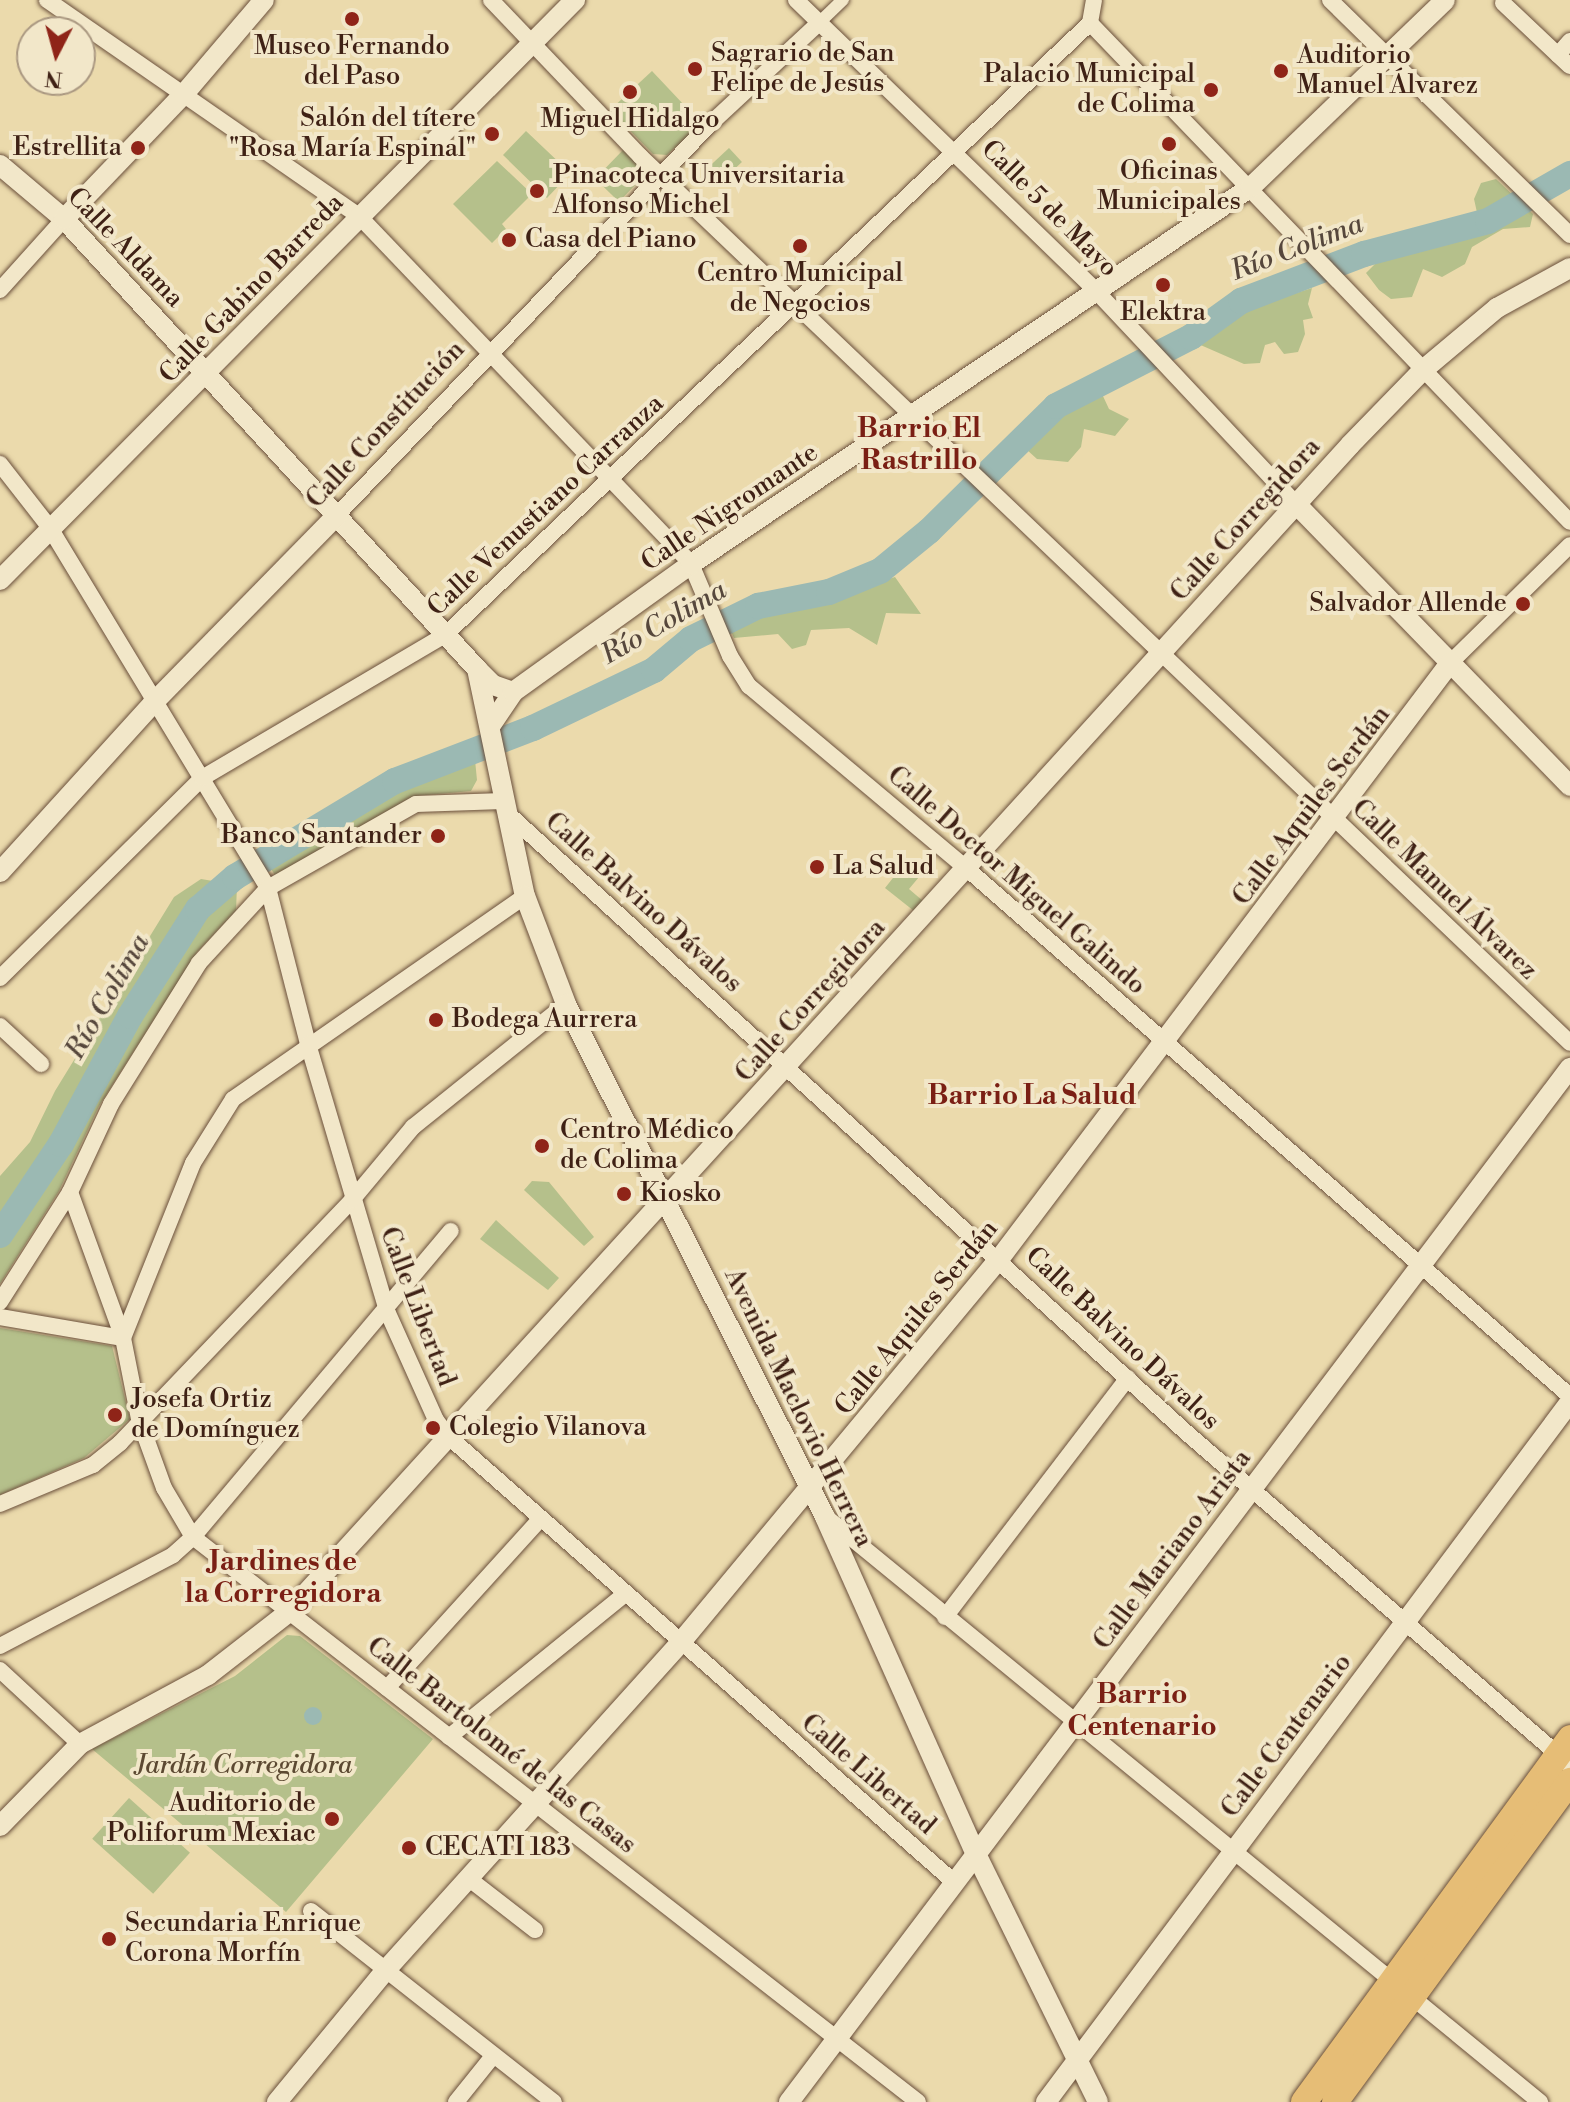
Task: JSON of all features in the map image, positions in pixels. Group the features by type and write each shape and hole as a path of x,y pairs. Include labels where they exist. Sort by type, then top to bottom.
{"main road":[{"path":"1335,2102 1402,1988 1566,1753"},
{"path":"1304,2102 1402,1988 1570,1781"}],"street":[{"name":"Calle Doctor Miguel Galindo","path":"47,0 359,216 691,564 730,656 749,686 965,867 1570,1399"},
{"path":"0,290 184,94 264,0"},
{"name":"Calle Manuel Álvarez","path":"491,0 534,42 587,104 660,175 946,444 1010,512 1570,1043"},
{"name":"Calle Gabino Barreda","path":"0,580 575,0"},
{"path":"796,0 821,22 843,0"},
{"path":"1094,0 1090,23 1570,522"},
{"path":"1330,0 1570,235"},
{"name":"Calle Nigromante","path":"491,725 513,692 691,564 1251,187 1445,0"},
{"path":"1503,3 1564,61 1570,41"},
{"name":"Calle 5 de Mayo","path":"821,22 1097,292 1297,505"},
{"name":"Calle Constitución","path":"0,872 153,703 338,514 660,175 821,22"},
{"name":"Calle Venustiano Carranza","path":"0,978 202,778 446,634 798,305 952,149 1090,23"},
{"name":"Calle Aldama","path":"0,165 64,219 477,669"},
{"name":"Calle Corregidora","path":"0,1826 80,1744 208,1675 289,1612 789,1067 965,867 1160,653 1423,370 1497,308 1570,268"},
{"name":"Calle Libertad","path":"0,464 50,528 153,703 268,888 308,1044 387,1311 408,1367 449,1437 955,1883"},
{"path":"1297,505 1570,786"},
{"name":"Calle Aquiles Serdán","path":"277,2102 384,1972 681,1642 810,1489 1000,1258 1166,1044 1450,663 1570,545"},
{"path":"477,669 493,685 513,692"},
{"name":"Avenida Maclovio Herrera","path":"477,669 525,896 566,1004 825,1517 976,1854 1098,2102"},
{"path":"0,1302 70,1192 111,1104 199,963 268,888 416,804 503,800"},
{"name":"Calle Balvino Dávalos","path":"503,800 1251,1491 1404,1623 1566,1753"},
{"path":"0,1317 123,1338 193,1163 233,1099 525,896"},
{"path":"0,1504 93,1465 352,1200 413,1127 566,1004"},
{"path":"0,1026 41,1064"},
{"name":"Calle Mariano Arista","path":"789,2102 1570,1068"},
{"name":"Calle Bartolomé de las Casas","path":"70,1192 123,1338 139,1419 164,1488 193,1537 918,2102"},
{"path":"0,1646 160,1562 193,1537 387,1311 451,1231"},
{"path":"945,1617 1128,1378"},
{"name":"Calle Centenario","path":"1046,2102 1570,1399"},
{"path":"825,1517 1540,2102"},
{"path":"387,1688 541,1518"},
{"path":"449,1737 626,1593"},
{"path":"0,1670 80,1744"},
{"path":"468,1878 535,1930"},
{"path":"311,1911 384,1972 554,2102"},
{"path":"456,2102 493,2056"}],"green space":[{"path":"652,71 701,123 667,155 653,154 610,110"},
{"path":"526,131 565,168 559,174 564,180 547,198 503,155"},
{"path":"729,148 742,162 715,187 702,173"},
{"path":"623,150 647,173 619,202 595,179"},
{"path":"497,161 532,194 502,224 506,229 492,243 453,204"},
{"path":"1496,179 1533,214 1530,227 1503,229 1472,247 1465,264 1442,277 1423,269 1412,297 1391,299 1379,290 1366,273 1384,255 1413,236 1446,237 1459,222 1478,217 1474,199 1481,183"},
{"path":"1312,288 1308,304 1313,318 1303,320 1305,334 1298,352 1284,354 1275,342 1265,345 1260,363 1244,364 1196,343 1250,308"},
{"path":"1102,394 1109,409 1129,419 1115,436 1084,429 1081,447 1068,462 1037,459 1026,449 1058,413"},
{"path":"895,577 921,614 886,613 877,645 849,628 811,630 806,645 792,649 778,634 734,638 729,627 760,610 840,595"},
{"path":"461,759 475,760 477,780 471,791 417,796 275,875 267,863 317,838 333,821 354,815 397,785 412,787 421,775"},
{"path":"904,864 919,877 909,889 923,901 914,911 885,888"},
{"path":"201,879 237,885 236,911 197,952 99,1106 59,1191 0,1284 0,1176 30,1142 55,1091 174,897"},
{"path":"532,1181 549,1182 594,1237 584,1246 524,1190"},
{"path":"496,1220 559,1278 548,1290 480,1239"},
{"path":"0,1328 112,1346 130,1419 84,1458 0,1495"},
{"name":"Jardín Corregidora","path":"287,1635 300,1636 433,1739 286,1912 92,1749 235,1676"},
{"path":"129,1798 190,1853 153,1894 92,1839"}],"water":[{"path":"313,1707 322,1716 313,1725 304,1716"}],"waterway":[{"name":"Río Colima","path":"0,1235 61,1144 130,1016 198,909 235,877 395,781 533,728 654,670 691,639 758,606 829,592 880,571 929,531 1056,406 1191,337 1241,301 1364,254 1488,221 1570,174"}],"place":[{"name":"Museo Fernando del Paso","path":"352,19"},
{"name":"Sagrario de San Felipe de Jesús","path":"695,69"},
{"name":"Auditorio Manuel Álvarez","path":"1281,71"},
{"name":"Palacio Municipal de Colima","path":"1211,90"},
{"name":"Miguel Hidalgo","path":"630,92"},
{"name":"Salón del títere \"Rosa María Espinal\"","path":"492,134"},
{"name":"Oficinas Municipales","path":"1169,144"},
{"name":"Estrellita","path":"138,148"},
{"name":"Pinacoteca Universitaria Alfonso Michel","path":"537,191"},
{"name":"Casa del Piano","path":"509,240"},
{"name":"Centro Municipal de Negocios","path":"800,246"},
{"name":"Elektra","path":"1163,285"},
{"name":"Salvador Allende","path":"1523,604"},
{"name":"Banco Santander","path":"438,836"},
{"name":"La Salud","path":"817,867"},
{"name":"Bodega Aurrera","path":"436,1020"},
{"name":"Centro Médico de Colima","path":"542,1146"},
{"name":"Kiosko","path":"624,1194"},
{"name":"Josefa Ortiz de Domínguez","path":"115,1415"},
{"name":"Colegio Vilanova","path":"433,1428"},
{"name":"Auditorio de Poliforum Mexiac","path":"332,1819"},
{"name":"CECATI 183","path":"409,1848"},
{"name":"Secundaria Enrique Corona Morfín","path":"109,1939"}],"district":[{"name":"Barrio El Rastrillo","path":"919,445"},
{"name":"Barrio La Salud","path":"1032,1096"},
{"name":"Jardines de la Corregidora","path":"283,1578"},
{"name":"Barrio Centenario","path":"1142,1711"}]}
